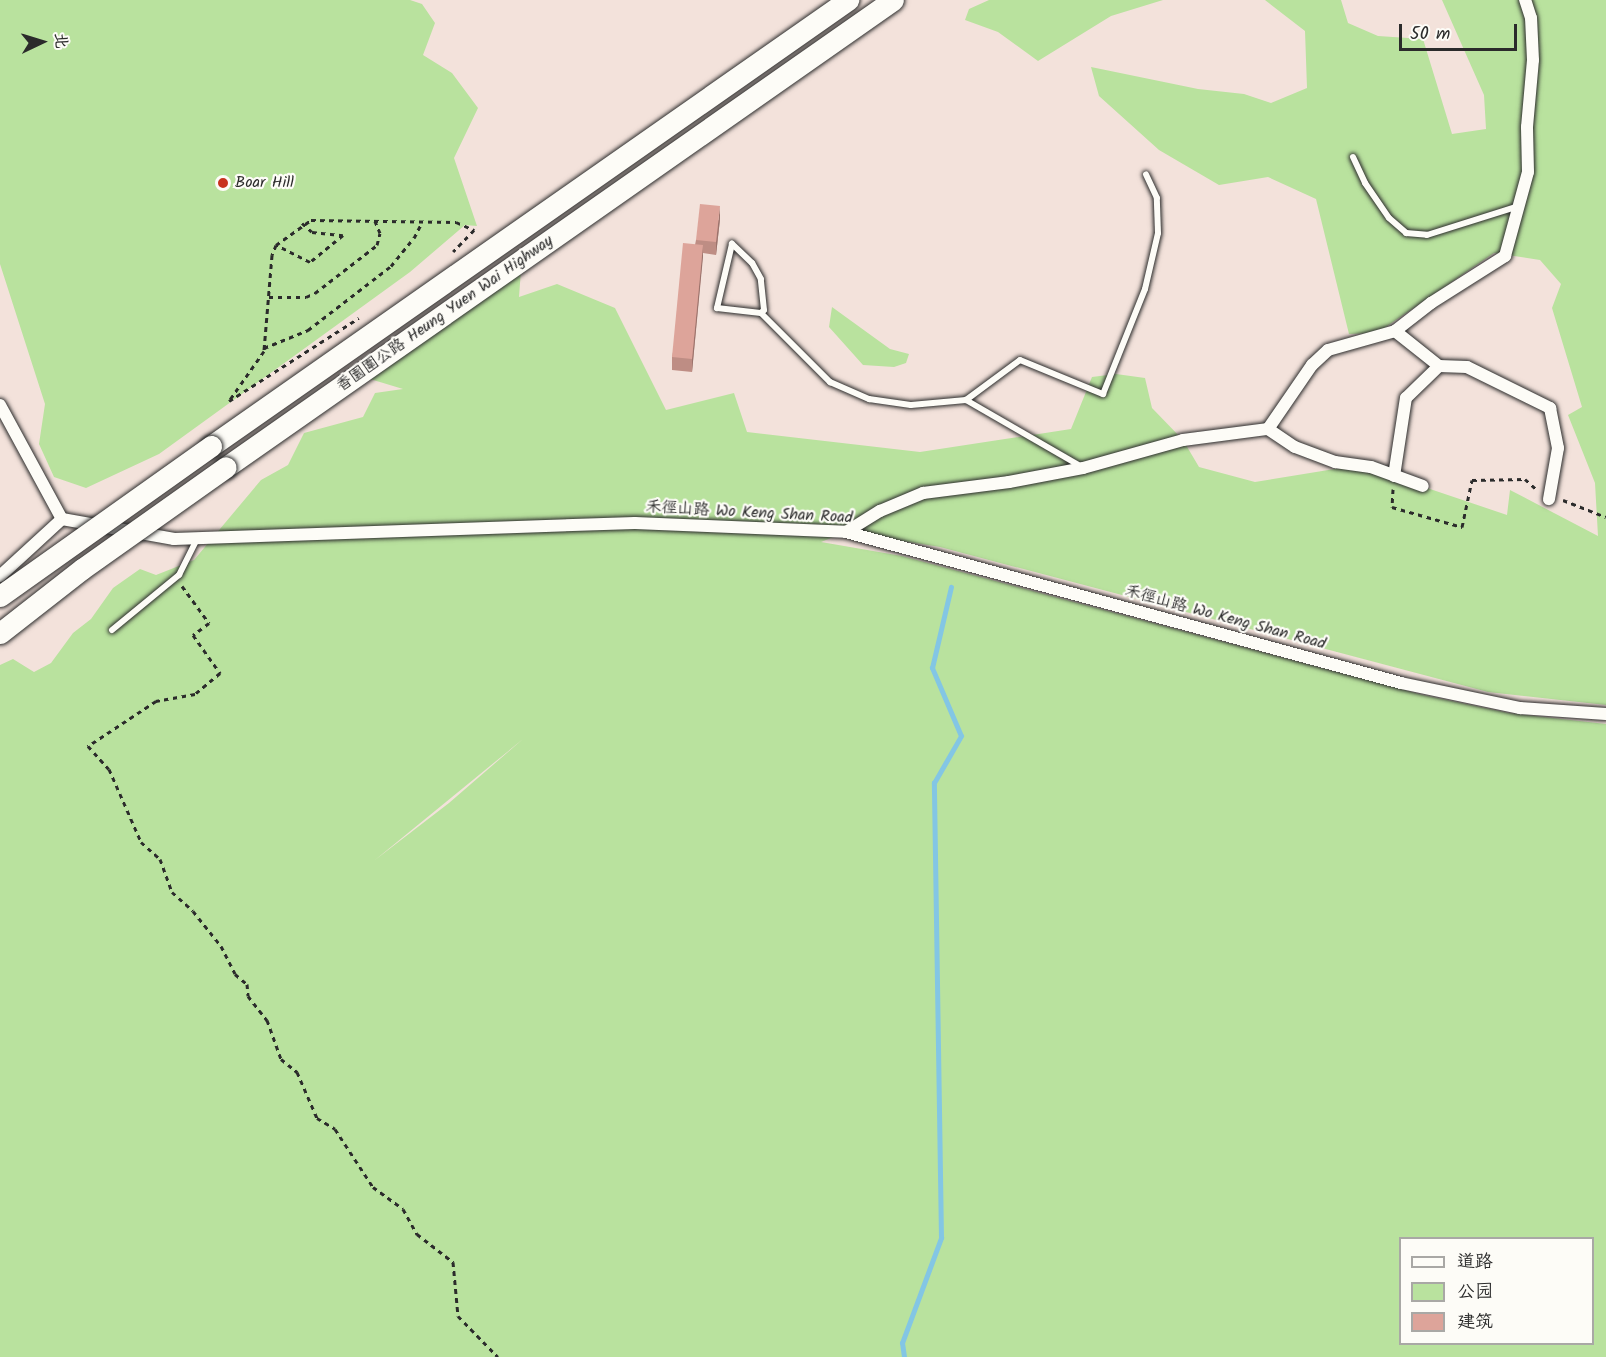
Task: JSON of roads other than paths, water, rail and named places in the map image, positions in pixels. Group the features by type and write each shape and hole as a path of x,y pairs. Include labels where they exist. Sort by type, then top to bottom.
{"highway":[{"name":"香園圍公路 Heung Yuen Wai Highway","path":"0,596 848,0"},
{"name":"香園圍公路 Heung Yuen Wai Highway","path":"0,633 226,467 893,0"}],"street":[{"path":"1268,429 1312,365 1328,350 1395,331 1431,303 1505,256 1528,172 1527,127 1533,60 1531,18 1525,0"},
{"path":"1395,331 1439,366 1467,367 1550,408 1558,448 1548,499"},
{"path":"1394,476 1406,398 1439,366"},
{"path":"0,405 62,519 0,576"},
{"path":"846,532 880,511 923,493 1083,468 1183,440 1268,429 1294,447 1335,462 1371,467 1423,486"},
{"name":"禾徑山路 Wo Keng Shan Road","path":"62,519 174,539 635,523 846,532 1401,683 1520,708 1606,714"}],"lane":[{"path":"1353,157 1389,218 1406,233 1427,235 1520,206"},
{"path":"761,313 764,310 761,279 752,263 732,244 717,308 761,313 830,382 869,399 911,405 966,400 1020,360 1103,394 1145,288 1158,233 1157,198 1146,174"},
{"path":"966,400 1083,468"},
{"path":"112,630 176,578 191,557 197,539"}],"waterway":[{"path":"904,1357 902,1343 941,1238 934,783 961,736 932,668 951,587"}],"place":[{"name":"Boar Hill","path":"223,183"}]}
